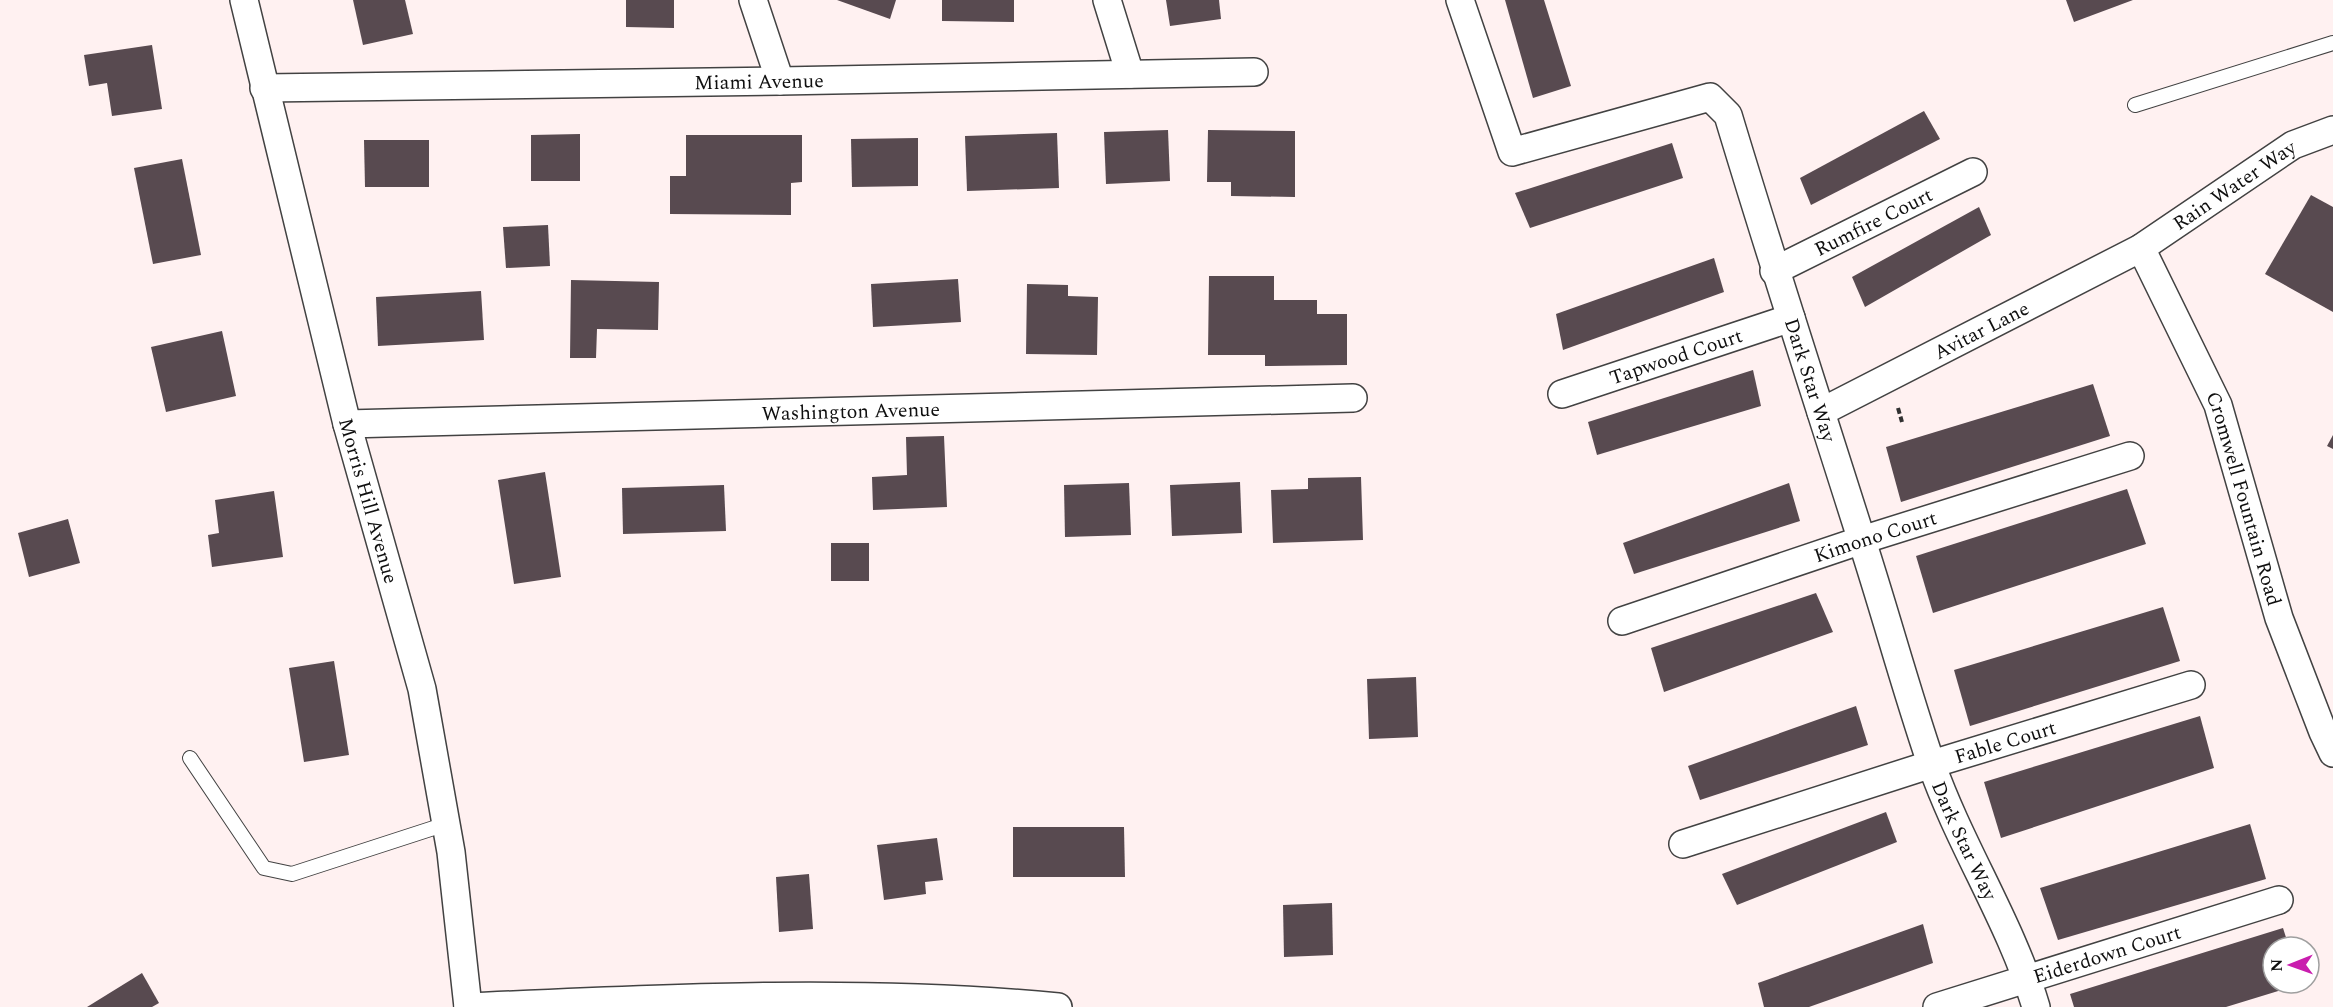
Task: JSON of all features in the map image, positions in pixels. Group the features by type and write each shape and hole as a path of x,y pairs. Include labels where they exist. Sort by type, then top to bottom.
{"street":[{"name":"Morris Hill Avenue","path":"244,0 347,424 422,688 451,852 468,1007"},
{"path":"753,0 780,81"},
{"path":"1107,0 1130,74"},
{"name":"Dark Star Way","path":"1460,0 1512,152 1710,97 1728,115 1774,271 1791,318 1932,764 1978,872 2028,977 2036,1007"},
{"name":"Miami Avenue","path":"264,88 1254,72"},
{"name":"Rain Water Way","path":"2141,248 2293,145 2333,130"},
{"name":"Rumfire Court","path":"1774,271 1972,172"},
{"name":"Avitar Lane","path":"1821,412 2141,248"},
{"name":"Cromwell Fountain Road","path":"2141,248 2218,405 2279,618 2333,753"},
{"name":"Tapwood Court","path":"1562,394 1791,318"},
{"name":"Washington Avenue","path":"347,424 1353,398"},
{"name":"Kimono Court","path":"1622,621 1862,540 2130,456"},
{"name":"Fable Court","path":"1683,843 1932,764 2191,686"},
{"name":"Eiderdown Court","path":"1937,1007 2279,900"},
{"path":"468,1007 841,996 1006,1002 1058,1007"}],"lane":[{"path":"2136,105 2333,43"},
{"path":"190,758 264,868 292,874 446,824"}],"path":[{"path":"1896,399 1902,422"}],"building":[{"path":"353,0 405,0 413,34 363,45"},
{"path":"626,0 674,0 674,28 626,27"},
{"path":"837,0 896,0 890,19"},
{"path":"942,0 1014,0 1014,22 942,21"},
{"path":"1166,0 1219,0 1221,19 1170,26"},
{"path":"1505,0 1544,0 1571,86 1533,98"},
{"path":"2066,0 2133,0 2074,22"},
{"path":"152,45 162,109 112,116 107,83 89,86 84,55"},
{"path":"1924,111 1940,139 1811,205 1800,178"},
{"path":"1168,130 1170,181 1106,184 1104,132"},
{"path":"1208,130 1295,131 1295,197 1231,196 1231,182 1207,182"},
{"path":"1057,133 1059,188 967,191 965,136"},
{"path":"580,134 580,181 531,181 531,135"},
{"path":"686,135 802,135 802,182 791,183 791,215 670,214 670,176 686,176"},
{"path":"918,138 918,186 852,187 851,139"},
{"path":"364,140 429,140 429,187 365,187"},
{"path":"1672,143 1683,178 1530,228 1515,193"},
{"path":"182,159 201,255 153,264 134,168"},
{"path":"2311,195 2333,207 2333,312 2265,274"},
{"path":"1979,207 1991,235 1865,307 1852,277"},
{"path":"548,225 550,266 506,268 503,227"},
{"path":"1714,258 1724,292 1563,350 1556,314"},
{"path":"1209,276 1274,276 1274,300 1317,300 1317,314 1347,314 1347,365 1265,366 1265,355 1208,355"},
{"path":"958,279 961,322 873,327 871,284"},
{"path":"571,280 659,282 658,330 597,329 596,358 570,358"},
{"path":"1027,284 1068,285 1068,296 1098,297 1097,355 1026,354"},
{"path":"481,291 484,340 378,346 376,297"},
{"path":"222,331 236,396 166,412 151,347"},
{"path":"1753,370 1761,406 1597,455 1588,422"},
{"path":"2093,384 2110,436 1901,502 1886,447"},
{"path":"2333,435 2333,449 2327,446"},
{"path":"944,436 947,507 873,510 872,477 907,475 906,437"},
{"path":"545,472 561,577 514,584 498,480"},
{"path":"1361,477 1363,540 1273,543 1271,490 1308,489 1308,478"},
{"path":"1240,482 1242,533 1172,536 1170,485"},
{"path":"1129,483 1131,535 1065,537 1064,485"},
{"path":"1789,483 1800,521 1634,574 1623,543"},
{"path":"724,485 726,531 623,534 622,488"},
{"path":"2127,489 2146,544 1933,613 1916,556"},
{"path":"274,491 283,557 212,567 208,535 219,533 215,500"},
{"path":"68,519 80,563 29,577 18,533"},
{"path":"831,543 869,543 869,581 831,581"},
{"path":"1816,593 1833,632 1664,692 1651,648"},
{"path":"2163,607 2180,661 1970,726 1954,670"},
{"path":"334,661 349,755 304,762 289,668"},
{"path":"1416,677 1418,737 1369,739 1367,679"},
{"path":"1856,706 1868,745 1700,800 1688,766"},
{"path":"2200,716 2214,768 2001,838 1984,782"},
{"path":"1886,812 1897,842 1737,905 1722,874"},
{"path":"2250,824 2266,879 2058,940 2040,888"},
{"path":"1013,827 1124,827 1125,877 1013,877"},
{"path":"937,838 943,880 925,882 926,894 884,900 877,845"},
{"path":"809,874 813,929 779,932 776,877"},
{"path":"1332,903 1333,955 1284,957 1283,905"},
{"path":"1923,924 1933,963 1809,1007 1764,1007 1758,983"},
{"path":"2283,928 2285,935 2261,935 2261,995 2265,995 2226,1007 2074,1007 2070,994"},
{"path":"142,973 159,1003 152,1007 87,1007"}]}
